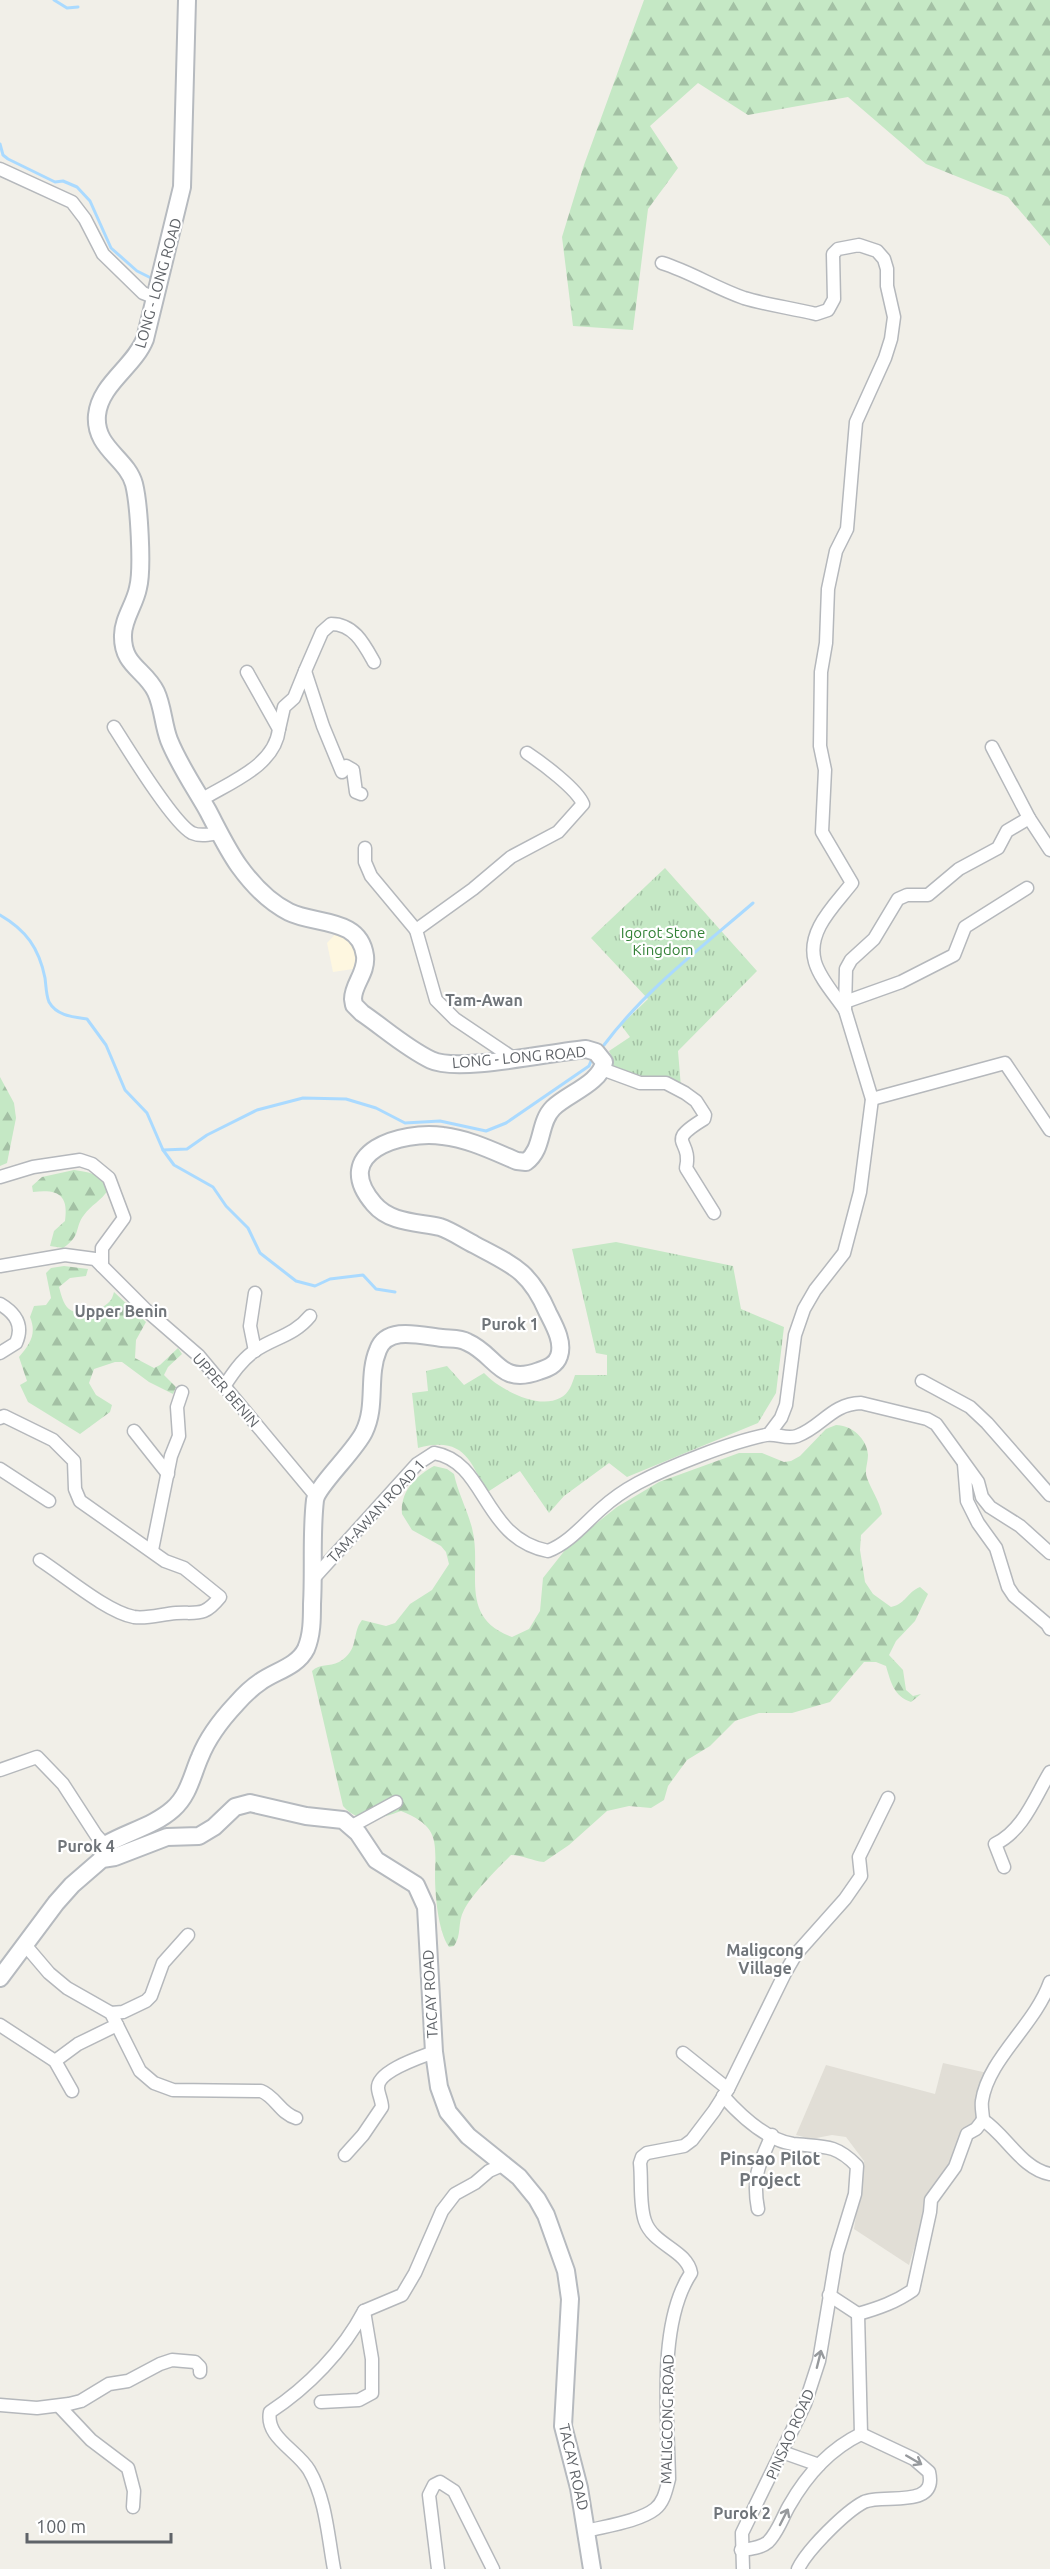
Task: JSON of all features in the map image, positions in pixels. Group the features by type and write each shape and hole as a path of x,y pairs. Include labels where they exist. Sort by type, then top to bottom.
{"main road":[{"name":"LONG - LONG ROAD","path":"188,0 182,187 156,298 141,347 101,400 97,426 104,443 132,478 136,504 140,583 123,630 125,651 129,662 156,691 172,745 239,866 272,902 299,916 338,924 355,935 365,954 365,965 353,995 354,1005 362,1013 437,1062 468,1064 586,1049 600,1056 604,1062 602,1070 550,1112 544,1123 537,1149 526,1162 517,1161 478,1145 443,1135 424,1135 389,1141 375,1147 364,1157 360,1169 361,1180 366,1193 381,1211 399,1220 450,1231 511,1264 528,1277 542,1299 555,1327 560,1354 555,1363 548,1368 531,1374 515,1374 500,1370 479,1349 462,1340 406,1333 384,1339 378,1347 375,1358 371,1413 364,1432 342,1464 315,1495"},
{"path":"0,1978 64,1894 103,1852 172,1810 183,1799 205,1745 226,1715 253,1687 302,1657 311,1633 315,1495"},
{"path":"103,1852 115,1857 167,1837 199,1836 214,1827 235,1807 250,1803 306,1816 343,1820 352,1826"},
{"name":"TACAY ROAD","path":"352,1826 376,1860 416,1886 426,1906 434,2052 439,2087 448,2112 468,2136 505,2164 537,2199 546,2215 566,2271 570,2299 563,2426 579,2488 592,2569"}],"street":[{"path":"0,169 72,202 85,219 103,254 143,293 156,298"},
{"path":"662,263 746,298 816,314 828,310 834,299 833,254 838,249 859,245 868,246 884,259 887,269 887,286 894,317 891,339 885,358 856,422 847,530 836,551 828,589 826,643 820,672 820,746 825,770 822,832 852,883 820,924 816,936 814,961 845,1006"},
{"path":"201,800 267,758 278,739 284,707 299,690 322,632 331,624 346,625 374,662"},
{"path":"305,671 323,726 342,772 346,766 353,770 356,792 361,794"},
{"path":"247,672 279,729"},
{"path":"114,727 149,781 186,829 200,836 220,833"},
{"path":"992,747 1029,818 1050,850"},
{"path":"416,930 473,889 511,857 558,832 583,804 574,790 527,753"},
{"path":"769,1434 781,1418 786,1405 795,1335 804,1309 815,1290 844,1253 860,1192 872,1099 845,1006 846,969 851,960 874,939 898,899 907,895 928,895 959,869 998,848 1007,831 1029,818"},
{"path":"365,848 365,862 371,876 416,930 436,1000 455,1019 513,1058"},
{"path":"845,1006 901,982 954,955 965,927 1027,888"},
{"path":"872,1099 1005,1063 1050,1130"},
{"path":"602,1070 640,1083 666,1083 685,1093 700,1106 705,1115 704,1119 682,1133 680,1139 688,1159 686,1168 714,1213"},
{"path":"0,1177 33,1167 80,1160 92,1164 109,1178 124,1218 102,1248 102,1266"},
{"name":"UPPER BENIN","path":"0,1266 65,1255 87,1256 102,1266 146,1310 199,1356 315,1495"},
{"path":"255,1293 250,1326 255,1351"},
{"path":"0,1304 14,1314 20,1325 16,1343 0,1353"},
{"path":"225,1385 239,1366 255,1351 293,1332 310,1316"},
{"path":"922,1381 970,1407 1049,1490"},
{"path":"152,1550 168,1474 179,1436 177,1407 182,1392"},
{"name":"TAM-AWAN ROAD 1","path":"313,1579 417,1464 434,1453 444,1455 462,1466 470,1475 494,1516 513,1534 527,1545 548,1551 563,1544 602,1508 640,1482 711,1453 769,1434 784,1437 797,1436 849,1403 861,1403 927,1419 936,1424 978,1482 982,1497 990,1507 1020,1526 1050,1553"},
{"path":"0,1418 4,1416 53,1440 74,1461 75,1489 80,1501 165,1561 184,1568 220,1597 206,1611 198,1614 132,1617 111,1607 40,1560"},
{"path":"134,1431 168,1474"},
{"path":"964,1462 968,1501 978,1523 996,1548 1008,1587 1014,1596 1050,1629"},
{"path":"0,1469 49,1501"},
{"path":"0,1770 37,1757 63,1784 96,1835 103,1852"},
{"path":"1004,1867 995,1844 1005,1839 1018,1827 1050,1772"},
{"name":"MALIGCONG ROAD","path":"587,2531 634,2519 655,2509 664,2498 669,2480 668,2351 678,2296 691,2273 689,2264 651,2232 645,2221 640,2163 642,2157 647,2153 684,2146 692,2140 726,2093 784,1973 796,1954 845,1899 861,1876 860,1857 888,1798"},
{"path":"352,1826 396,1803"},
{"path":"55,2061 123,2012 146,2001 151,1996 164,1963 188,1935"},
{"path":"26,1946 49,1973 67,1989 114,2019 141,2071 154,2083 166,2089 222,2092 261,2091 271,2097 289,2116 296,2118"},
{"path":"858,2314 891,2303 913,2290 931,2200 955,2167 967,2134 976,2129 983,2120 982,2101 994,2069 1041,2005 1050,1982"},
{"path":"0,2025 55,2061 72,2091"},
{"path":"345,2155 363,2135 382,2107 378,2088 381,2079 396,2068 434,2052"},
{"path":"683,2053 726,2093 746,2121 772,2135 756,2170 754,2189 758,2209"},
{"path":"983,2120 994,2127 1029,2164 1050,2175"},
{"name":"PINSAO ROAD","path":"743,2569 742,2533 813,2382 824,2334 837,2253 852,2211 858,2180 857,2166 833,2148 791,2144 772,2135"},
{"path":"334,2569 319,2492 309,2469 272,2431 268,2423 270,2412 303,2389 356,2325 364,2311 402,2295 415,2273 442,2211 455,2194 476,2183 489,2171 505,2164"},
{"path":"829,2295 858,2314"},
{"path":"321,2402 359,2400 372,2394 372,2359 364,2311"},
{"path":"858,2314 861,2434"},
{"path":"0,2405 37,2408 81,2401 109,2384 128,2381 172,2360 195,2362 200,2367 200,2372"},
{"path":"58,2406 91,2440 128,2468 134,2491 133,2507"},
{"path":"741,2550 766,2544 777,2530 799,2490 819,2465 837,2448 861,2434"},
{"path":"798,2569 838,2521 866,2501 918,2496 931,2484 929,2472 923,2465 861,2434"},
{"path":"782,2452 819,2465"},
{"path":"438,2569 429,2495 434,2485 440,2482 454,2491 493,2569"}],"shaded area":[{"path":"338,931 354,944 356,959 353,969 333,972 327,943"},
{"path":"943,2063 992,2074 982,2119 972,2127 932,2190 909,2265 854,2229 864,2161 846,2137 832,2135 811,2139 796,2135 826,2065 935,2094"}],"green space":[{"path":"644,0 1050,0 1050,246 1008,197 926,164 848,97 748,115 698,83 650,126 678,168 648,209 633,330 573,326 562,237 584,165"},
{"name":"Igorot Stone Kingdom","path":"665,868 757,971 678,1051 681,1087 637,1079 612,1069 612,1057 609,1051 630,1037 621,1025 648,999 591,938"},
{"path":"0,1077 14,1103 16,1118 7,1163 0,1166"},
{"path":"74,1170 99,1177 108,1190 84,1215 69,1243 63,1248 50,1246 54,1231 65,1221 65,1205 60,1195 49,1191 33,1192 32,1186 42,1177"},
{"path":"616,1242 733,1266 741,1309 784,1327 776,1393 758,1423 627,1477 609,1463 564,1496 549,1513 520,1471 486,1493 475,1470 463,1453 445,1445 418,1448 412,1393 428,1391 426,1371 447,1366 464,1385 484,1373 519,1396 541,1401 551,1401 566,1394 575,1375 607,1375 607,1355 596,1353 572,1249"},
{"path":"64,1266 88,1269 86,1276 70,1278 59,1287 69,1309 78,1312 96,1310 110,1301 114,1292 146,1322 136,1340 135,1358 154,1368 178,1348 182,1354 168,1367 164,1375 176,1387 173,1394 149,1382 122,1362 94,1369 89,1383 96,1395 112,1405 110,1412 80,1434 28,1402 20,1385 27,1381 19,1357 31,1338 33,1329 30,1317 34,1306 46,1305 51,1298 46,1273 51,1268"},
{"path":"836,1425 848,1427 862,1438 868,1455 866,1475 882,1514 861,1535 860,1550 865,1582 873,1594 891,1607 900,1603 920,1587 928,1594 915,1621 896,1641 889,1655 903,1670 906,1690 913,1696 921,1694 911,1702 905,1699 894,1688 886,1666 876,1662 864,1662 830,1702 792,1713 759,1713 735,1721 710,1746 687,1760 668,1786 664,1800 651,1808 629,1806 607,1811 569,1845 544,1862 511,1855 473,1896 462,1915 456,1942 454,1946 449,1947 442,1932 438,1912 432,1835 422,1822 401,1811 370,1819 356,1816 343,1806 312,1671 318,1667 339,1662 346,1657 353,1647 362,1620 386,1626 395,1623 410,1604 432,1590 449,1564 446,1552 441,1546 412,1530 402,1514 404,1498 410,1485 434,1466 447,1469 454,1474 468,1514 475,1544 478,1605 484,1618 495,1628 512,1637 529,1629 540,1611 543,1578 569,1545 617,1507 659,1482 739,1453 762,1453 784,1462 791,1461 800,1456 826,1429"}],"waterway":[{"path":"54,0 67,8 78,7"},
{"path":"0,144 3,155 8,159 55,182 63,181 77,187 90,201 111,248 137,271 153,279"},
{"path":"604,1045 655,988 753,903"},
{"path":"0,915 17,927 35,949 52,1007 66,1015 87,1019 106,1045 125,1090 147,1113 163,1150 174,1165 213,1187 226,1206 248,1228 260,1253 296,1281 315,1286 330,1279 363,1275 376,1289 395,1292"},
{"path":"163,1150 187,1149 207,1135 257,1110 303,1098 346,1099 376,1108 405,1123 440,1121 486,1131 506,1123 589,1066 591,1061"}],"district":[{"name":"Tam-Awan","path":"484,1000"},
{"name":"Upper Benin","path":"121,1311"},
{"name":"Purok 1","path":"510,1324"},
{"name":"Purok 4","path":"86,1846"},
{"name":"Maligcong Village","path":"765,1959"},
{"name":"Pinsao Pilot Project","path":"770,2168"},
{"name":"Purok 2","path":"742,2513"}]}
